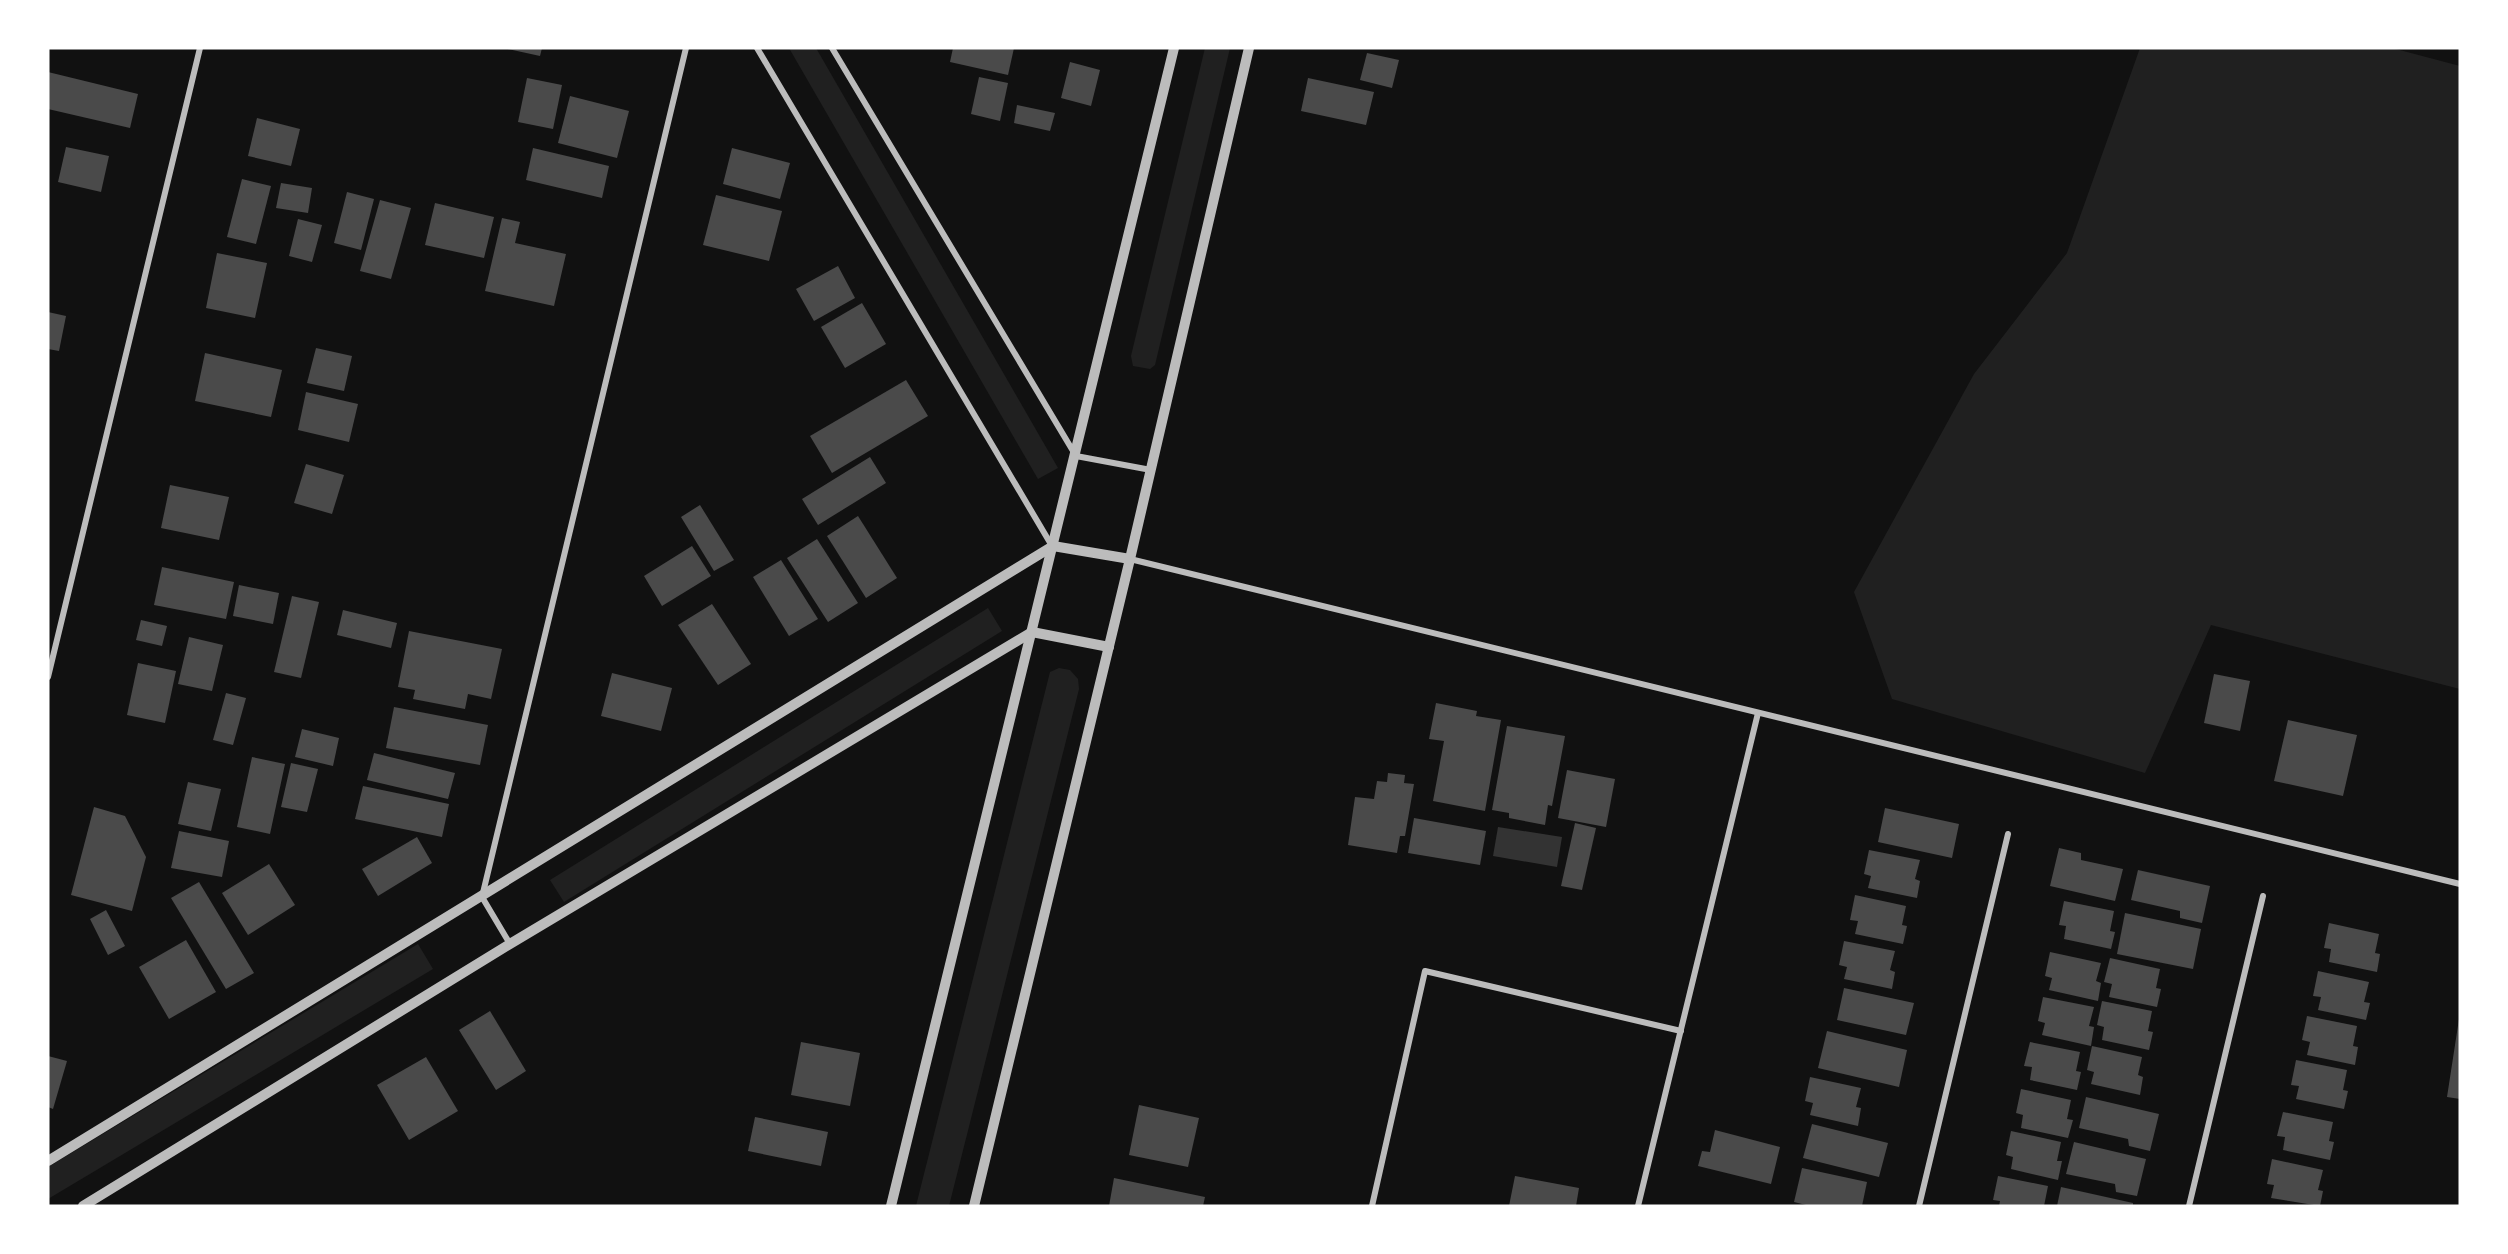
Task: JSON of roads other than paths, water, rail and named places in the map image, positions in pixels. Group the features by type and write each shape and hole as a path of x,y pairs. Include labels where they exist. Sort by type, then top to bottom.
{"street":[{"path":"48,677 200,48"},
{"path":"510,944 482,897 686,48"},
{"path":"757,48 1053,546"},
{"path":"832,48 1076,456 1151,470"},
{"path":"891,1206 1174,48"},
{"path":"974,1206 1130,560 1249,48"},
{"path":"48,1161 1053,546 1130,560 2460,884"},
{"path":"83,1206 510,944 1032,632 1109,647"},
{"path":"1638,1206 1758,713"},
{"path":"1919,1206 2008,834"},
{"path":"2189,1206 2263,897"},
{"path":"1372,1206 1425,971 1680,1031"}]}
